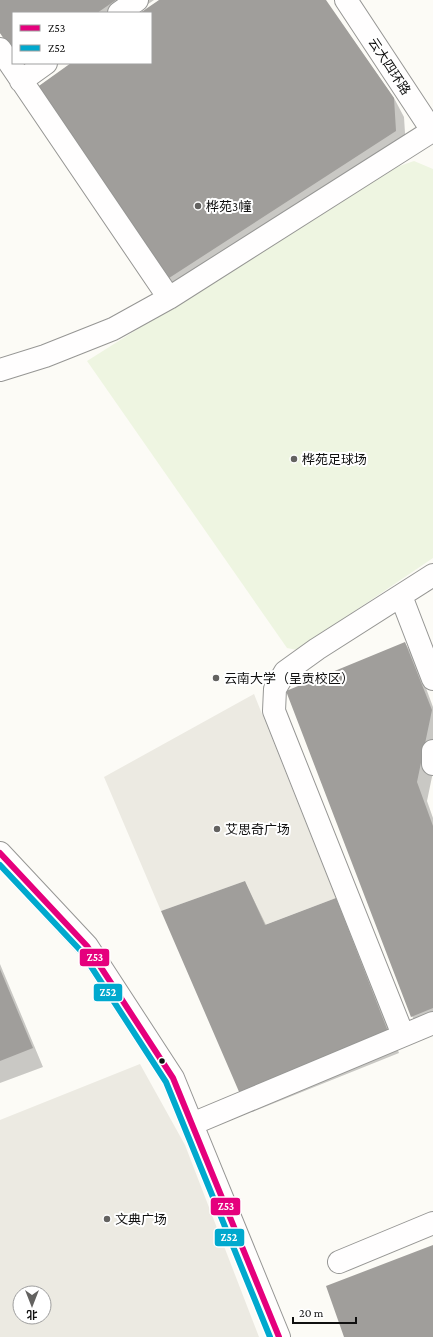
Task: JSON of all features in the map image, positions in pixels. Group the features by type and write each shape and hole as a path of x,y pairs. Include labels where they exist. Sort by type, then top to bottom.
{"lane":[{"path":"120,12 138,0"},
{"name":"云大四环路","path":"346,0 433,132"},
{"path":"0,49 169,298"},
{"path":"21,81 45,64"},
{"path":"0,370 45,356 113,329 169,298 433,132"},
{"path":"403,1035 274,711 275,690 285,672 317,649 433,575"},
{"path":"401,596 433,679"},
{"path":"433,752 433,764"},
{"path":"0,853 87,946 173,1078 279,1337"},
{"path":"192,1124 433,1023"},
{"path":"339,1262 433,1223"}],"green space":[{"name":"桦苑足球场","path":"414,161 433,169 433,558 297,650 287,648 87,361 391,169"}],"shaded area":[{"name":"艾思奇广场","path":"254,694 336,898 265,925 245,881 161,911 104,777"},
{"name":"文典广场","path":"140,1064 185,1145 259,1337 0,1337 0,1120"}],"building":[{"path":"0,0 116,0 98,12 12,12 12,50 0,33"},
{"name":"桦苑3幢","path":"159,0 326,0 394,98 396,131 166,280 36,88 70,64 152,64 152,12 141,12"},
{"path":"405,642 432,710 417,782 433,826 433,1008 411,1017 286,691"},
{"path":"245,881 265,925 336,898 389,1034 240,1094 161,911"},
{"path":"0,969 33,1048 0,1061"},
{"path":"433,1245 433,1337 344,1337 326,1286"}],"transit line":[{"name":"Z53","path":"0,853 87,946 173,1078 279,1337"},
{"name":"Z52","path":"0,865 81,951 166,1082 270,1337"}],"place":[{"name":"桦苑3幢","path":"198,206"},
{"name":"桦苑足球场","path":"294,459"},
{"name":"云南大学（呈贡校区）","path":"216,678"},
{"name":"艾思奇广场","path":"217,829"},
{"name":"文典广场","path":"107,1219"}]}
